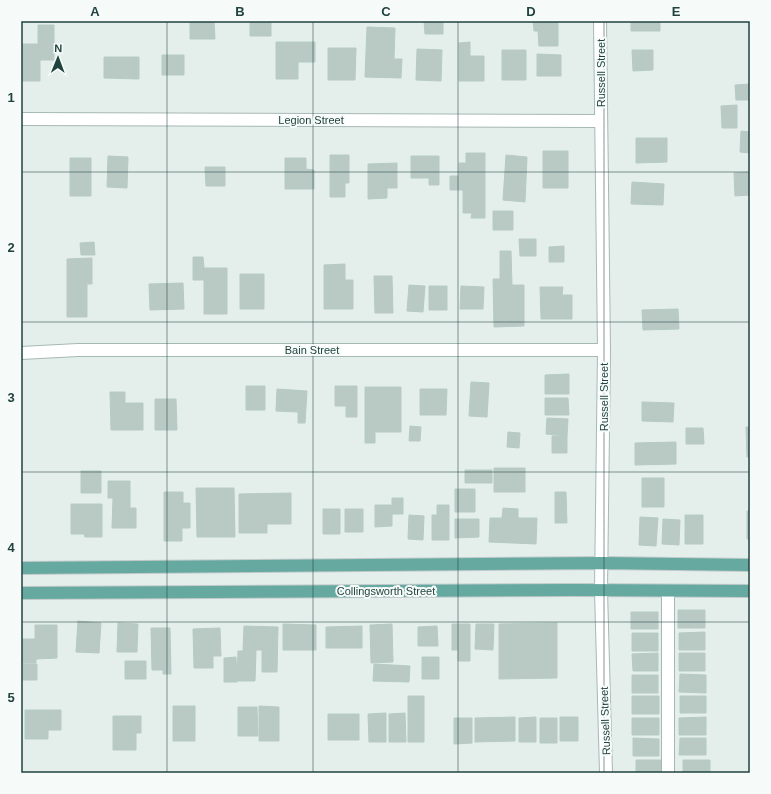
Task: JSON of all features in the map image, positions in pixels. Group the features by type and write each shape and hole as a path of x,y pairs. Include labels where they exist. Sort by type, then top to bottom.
{"main road":[{"path":"21,568 602,563 750,565"},
{"name":"Collingsworth Street","path":"21,593 601,590 750,591"}],"street":[{"name":"Russell Street","path":"600,21 604,350 601,590 606,773"},
{"name":"Legion Street","path":"21,119 601,120"},
{"name":"Bain Street","path":"21,353 78,350 604,350"},
{"path":"668,591 668,773"}],"building":[{"path":"190,21 214,21 215,39 190,39"},
{"path":"250,21 271,21 271,36 250,36"},
{"path":"424,21 443,21 443,34 425,34"},
{"path":"533,21 558,21 558,46 539,46 538,31 534,31"},
{"path":"631,21 660,21 660,31 631,31"},
{"path":"38,25 54,25 54,60 40,60 40,81 21,81 21,44 38,44"},
{"path":"367,27 395,28 394,59 402,59 401,78 365,77"},
{"path":"276,42 315,42 315,62 298,62 298,79 276,79"},
{"path":"470,42 470,56 484,56 484,81 459,81 459,43"},
{"path":"328,48 356,48 355,80 328,80"},
{"path":"417,49 442,50 441,81 416,80"},
{"path":"502,50 526,50 526,80 502,80"},
{"path":"632,50 653,50 653,70 633,71"},
{"path":"537,54 561,55 561,76 537,76"},
{"path":"162,55 184,55 184,75 162,75"},
{"path":"104,57 139,57 139,79 104,78"},
{"path":"750,84 750,100 736,100 735,85"},
{"path":"737,105 737,128 722,128 721,106"},
{"path":"741,131 750,132 750,153 740,152"},
{"path":"636,138 667,138 667,162 636,163"},
{"path":"543,151 568,151 568,188 543,188"},
{"path":"466,153 485,153 485,218 471,218 472,213 463,213 463,190 450,190 450,176 459,176 459,163 466,163"},
{"path":"330,155 349,155 349,183 345,183 345,197 330,197"},
{"path":"506,155 527,157 525,202 503,200"},
{"path":"108,156 128,157 127,188 107,187"},
{"path":"411,156 439,156 439,185 429,185 429,178 411,178"},
{"path":"70,158 91,158 91,196 70,196"},
{"path":"285,158 306,158 306,169 314,170 314,189 285,189"},
{"path":"397,163 397,188 387,188 387,198 368,199 368,164"},
{"path":"205,167 225,167 225,186 206,186"},
{"path":"750,172 750,195 735,196 734,173"},
{"path":"632,182 664,184 663,205 631,204"},
{"path":"493,211 513,211 513,230 493,230"},
{"path":"519,239 536,239 536,256 520,256"},
{"path":"94,242 95,255 81,255 80,243"},
{"path":"564,246 564,262 549,262 549,247"},
{"path":"500,251 511,251 512,285 524,285 524,326 494,327 493,279 500,279"},
{"path":"193,257 203,257 204,268 227,268 227,314 204,314 204,280 193,280"},
{"path":"92,258 92,284 87,284 87,317 67,317 67,259"},
{"path":"345,264 345,280 353,280 353,309 324,309 324,265"},
{"path":"240,274 264,274 264,309 240,309"},
{"path":"374,276 392,276 393,313 375,313"},
{"path":"183,283 184,309 150,310 149,284"},
{"path":"409,285 425,286 423,312 407,311"},
{"path":"429,286 447,286 447,310 429,310"},
{"path":"461,286 484,287 483,309 460,309"},
{"path":"540,287 563,287 562,295 572,295 572,319 541,319"},
{"path":"678,309 679,329 643,330 642,310"},
{"path":"569,374 569,394 545,394 545,375"},
{"path":"471,382 489,383 487,417 469,416"},
{"path":"246,386 265,386 265,410 246,410"},
{"path":"335,386 357,386 357,417 346,417 346,406 335,406"},
{"path":"365,387 401,387 401,432 375,432 375,443 365,443"},
{"path":"277,389 307,391 305,423 298,423 298,412 276,411"},
{"path":"420,389 447,389 446,415 420,415"},
{"path":"110,392 125,392 125,403 143,403 143,430 111,430"},
{"path":"545,398 568,398 569,415 545,415"},
{"path":"155,399 176,399 177,430 155,430"},
{"path":"642,402 674,403 673,422 642,421"},
{"path":"547,418 568,419 567,436 546,434"},
{"path":"410,426 421,427 420,441 409,441"},
{"path":"746,427 750,427 750,457 747,457"},
{"path":"686,428 703,428 704,444 686,444"},
{"path":"508,432 520,433 519,448 507,447"},
{"path":"552,436 567,436 567,453 552,453"},
{"path":"676,442 676,464 635,465 635,443"},
{"path":"494,468 525,468 525,492 494,492"},
{"path":"465,470 492,470 492,483 465,483"},
{"path":"81,471 101,471 101,493 81,493"},
{"path":"642,478 664,478 664,507 642,507"},
{"path":"108,481 130,481 130,508 136,508 136,528 112,528 113,498 108,498"},
{"path":"196,488 234,488 235,537 197,537"},
{"path":"455,489 475,489 475,512 455,512"},
{"path":"164,492 183,492 183,503 190,503 190,528 182,528 182,541 164,541"},
{"path":"555,492 566,492 567,523 555,523"},
{"path":"291,493 291,524 267,524 267,533 239,533 239,494"},
{"path":"392,498 403,498 403,514 392,514 392,526 375,527 375,505 392,505"},
{"path":"71,504 102,504 102,537 85,537 84,534 71,534"},
{"path":"437,505 449,505 449,540 432,540 432,515 437,515"},
{"path":"503,508 518,509 518,518 537,518 536,544 489,542 490,518 502,518"},
{"path":"323,509 340,509 340,534 323,534"},
{"path":"345,509 363,509 363,532 345,532"},
{"path":"747,511 750,511 750,539 747,539"},
{"path":"409,515 424,516 423,540 408,539"},
{"path":"685,515 703,515 703,544 685,544"},
{"path":"640,517 658,518 656,546 639,545"},
{"path":"455,519 479,519 479,537 455,538"},
{"path":"663,519 680,520 679,545 662,544"},
{"path":"678,610 705,610 705,628 678,628"},
{"path":"631,612 658,612 658,629 631,629"},
{"path":"78,621 101,623 99,653 76,652"},
{"path":"118,623 138,624 137,652 117,652"},
{"path":"557,623 557,678 499,679 499,624"},
{"path":"283,624 316,625 316,650 283,650"},
{"path":"392,624 393,662 371,663 370,625"},
{"path":"452,624 470,624 470,661 458,661 458,650 452,650"},
{"path":"476,624 494,624 493,650 475,649"},
{"path":"35,625 57,625 57,658 36,659 36,663 21,663 21,639 35,639"},
{"path":"244,626 278,627 277,672 262,672 262,650 256,650 255,681 237,681 238,651 243,651"},
{"path":"362,626 362,648 326,648 326,627"},
{"path":"437,626 438,646 418,646 418,627"},
{"path":"151,628 170,628 171,674 163,674 163,670 152,670"},
{"path":"220,628 221,656 213,656 213,668 194,668 193,629"},
{"path":"705,632 705,650 679,650 679,633"},
{"path":"632,633 658,633 658,651 632,651"},
{"path":"658,653 658,671 633,671 632,654"},
{"path":"679,653 705,653 705,671 679,671"},
{"path":"236,657 237,682 224,682 224,658"},
{"path":"422,657 439,657 439,679 422,679"},
{"path":"125,661 146,661 146,679 125,679"},
{"path":"23,664 37,664 37,680 23,680"},
{"path":"374,664 410,666 409,682 373,681"},
{"path":"680,674 706,675 706,693 679,692"},
{"path":"632,675 658,675 658,693 632,693"},
{"path":"408,696 424,696 424,742 408,742"},
{"path":"632,696 659,696 659,714 632,714"},
{"path":"680,696 706,696 706,713 680,713"},
{"path":"173,706 195,706 195,741 173,741"},
{"path":"259,706 279,707 279,741 259,741"},
{"path":"238,707 257,707 258,736 238,736"},
{"path":"25,710 61,710 61,730 48,730 48,739 25,739"},
{"path":"386,713 386,742 369,742 368,714"},
{"path":"405,713 406,742 389,742 389,714"},
{"path":"328,714 359,714 359,740 328,740"},
{"path":"113,716 141,716 141,733 136,733 136,750 113,750"},
{"path":"515,717 515,741 475,742 475,718"},
{"path":"536,717 536,742 519,742 519,718"},
{"path":"560,717 578,717 578,741 560,741"},
{"path":"706,717 706,735 679,735 679,718"},
{"path":"454,718 472,718 472,743 454,744"},
{"path":"540,718 557,718 557,743 540,743"},
{"path":"632,718 659,718 659,735 632,735"},
{"path":"633,738 659,739 659,756 633,756"},
{"path":"680,738 706,738 706,755 679,755"},
{"path":"636,760 661,760 661,773 636,773"},
{"path":"683,760 710,760 710,773 683,773"}]}
